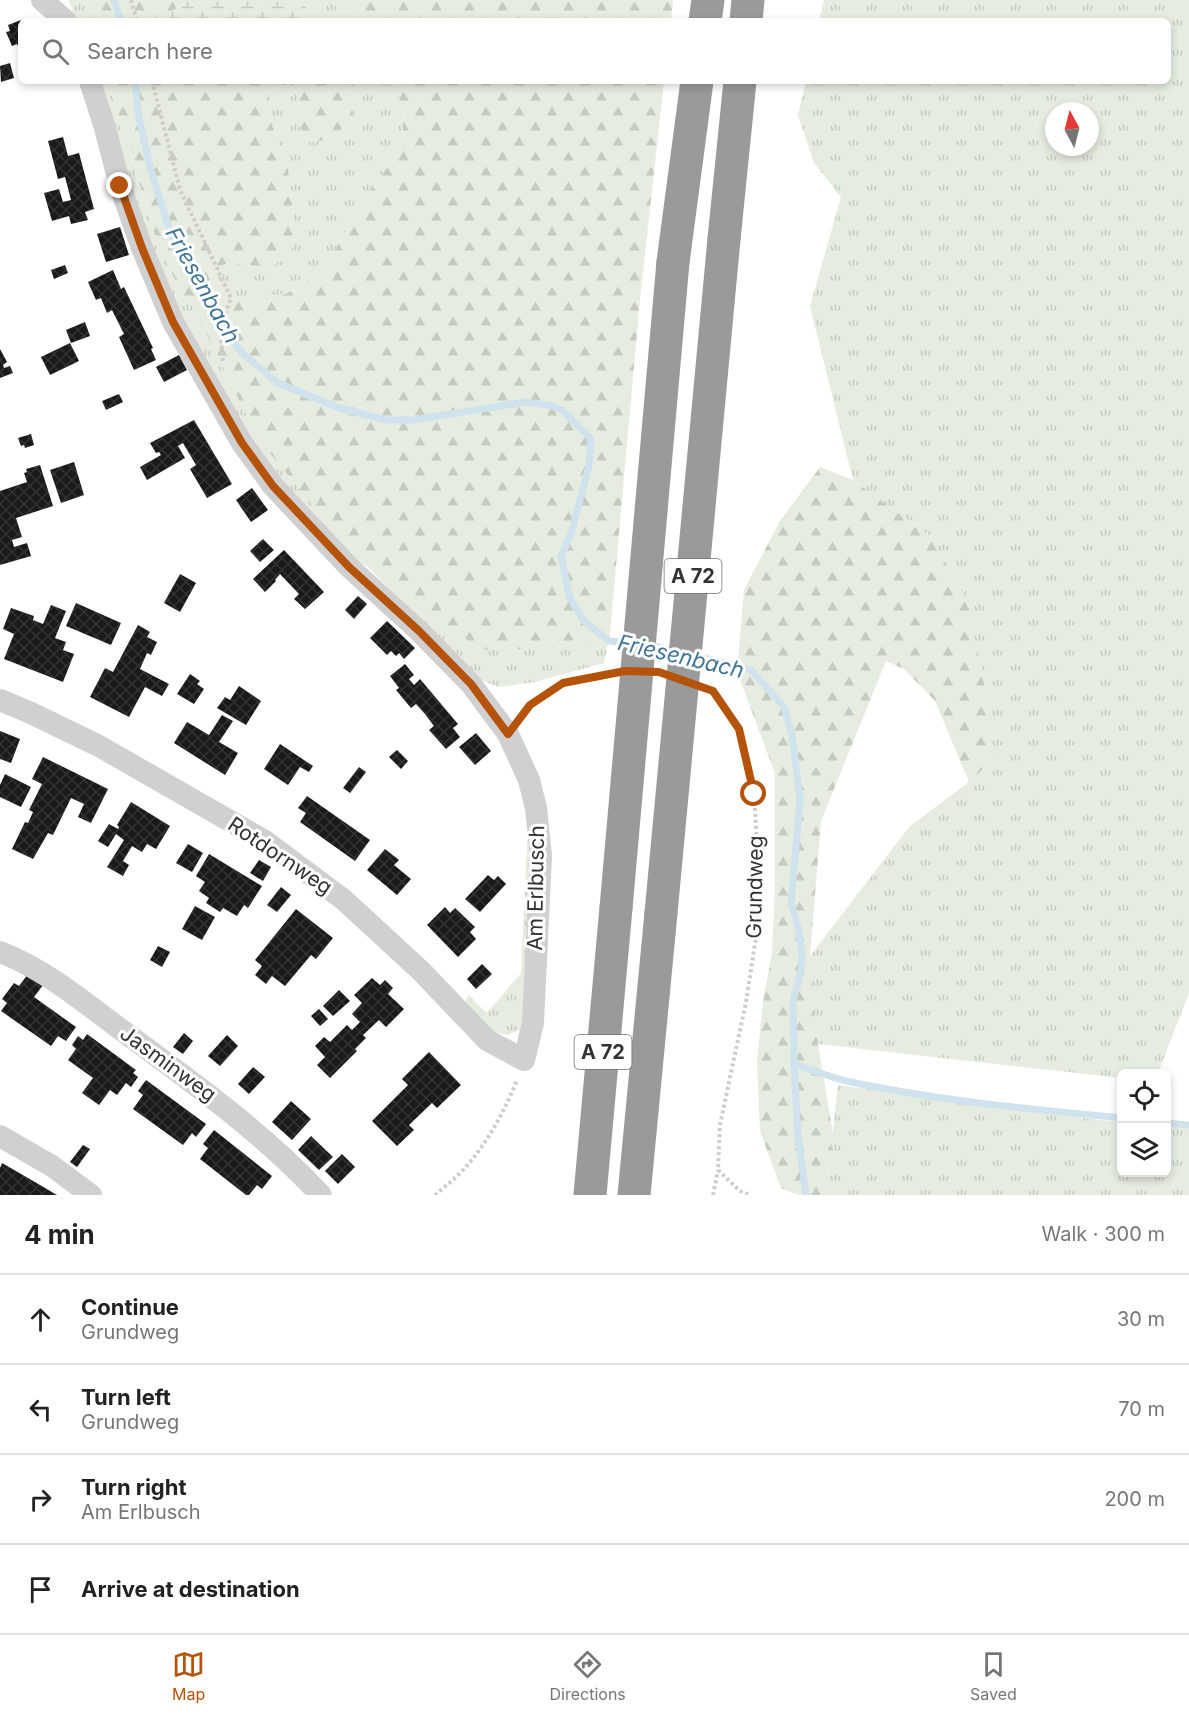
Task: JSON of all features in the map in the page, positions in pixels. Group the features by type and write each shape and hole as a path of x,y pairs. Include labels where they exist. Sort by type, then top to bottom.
{"highway":[{"path":"705,18 708,0"},
{"path":"746,18 748,0"},
{"name":"A 72","path":"590,1195 673,262 697,84"},
{"name":"A 72","path":"634,1195 740,84"}],"street":[{"path":"42,0 63,18"},
{"path":"64,0 72,18"},
{"name":"Am Erlbusch","path":"91,84 120,186 142,248 173,322 242,443 273,486 349,567 419,631 471,684 508,734 530,780 536,808 541,856 533,1023 525,1060"},
{"name":"Rotdornweg","path":"0,700 99,746 265,841 344,900 421,971 487,1040 525,1060"},
{"name":"Jasminweg","path":"0,952 14,957 62,986 221,1104 291,1163 321,1195"},
{"path":"0,1136 52,1166 92,1195"}],"path":[{"path":"131,0 136,18"},
{"path":"153,84 180,190 231,298 220,328"},
{"path":"508,734 530,705 563,683 615,673"},
{"name":"Grundweg","path":"702,687 713,691 739,729 754,794 758,858 757,931 746,1002 720,1125 718,1170 712,1195"},
{"path":"435,1195 463,1170 486,1142 510,1097 525,1060"},
{"path":"718,1170 740,1191 750,1195"}],"green space":[{"path":"69,0 83,0 88,18 75,18"},
{"path":"83,0 190,0 169,13 169,18 88,18"},
{"path":"190,0 303,0 306,7 304,18 169,18 169,13"},
{"path":"303,0 352,0 364,18 304,18 306,7"},
{"path":"352,0 673,0 671,18 364,18"},
{"path":"824,0 1189,0 1189,993 1160,1069 1117,1069 1117,1078 818,1044 810,956 910,826 969,782 994,759 931,537 853,480 810,306 841,197 814,163 798,115 805,84 1171,84 1171,18 820,18"},
{"path":"97,84 109,84 157,241 184,299 208,289 212,268 229,263 271,268 294,216 288,169 268,114 270,92 290,84 298,95 295,117 307,141 328,140 351,121 354,100 349,84 395,84 404,111 401,149 371,190 323,270 286,294 211,302 556,648 610,633 604,663 535,682 498,687 479,679 367,566 350,559 272,471 246,432 178,310 134,208"},
{"path":"109,84 287,84 270,92 268,114 288,169 294,216 292,249 271,268 229,263 212,268 207,288 203,295 193,302 184,299 157,241"},
{"path":"290,84 349,84 354,100 351,121 328,140 307,142 295,117 298,95"},
{"path":"395,84 664,84 640,299 610,633 556,648 487,650 424,617 333,531 258,438 199,319 211,302 286,294 323,270 371,190 401,149 404,112"},
{"path":"820,467 853,480 931,537 968,602 986,694 994,759 969,782 935,701 904,669 886,661 821,821 810,956 818,1044 833,1134 826,1195 798,1195 781,1188 760,1131 757,1061 763,1002 772,952 775,891 775,773 737,672 744,590 780,521"},
{"path":"535,810 523,1029 507,1035 491,1031 466,1008 466,1000 468,995 487,1013 521,973 528,824"},
{"path":"838,1085 1028,1112 1117,1122 1117,1177 1171,1177 1171,1126 1189,1128 1189,1195 826,1195"}],"building":[{"path":"18,21 18,46 17,44 12,46 6,32 10,31 8,25"},
{"path":"10,63 14,78 1,82 0,66"},
{"path":"63,137 68,156 79,153 94,209 85,212 88,220 71,224 69,216 52,221 44,193 59,189 63,202 71,200 65,177 58,179 48,141"},
{"path":"120,227 129,255 106,262 97,234"},
{"path":"65,265 68,273 54,279 51,270"},
{"path":"113,270 121,289 124,287 153,348 151,349 156,360 134,370 119,337 124,334 112,310 107,313 101,298 96,300 88,282"},
{"path":"85,322 90,336 71,343 66,330"},
{"path":"70,343 79,361 50,375 41,357"},
{"path":"0,349 7,362 3,365 4,368 10,366 13,373 0,378"},
{"path":"179,355 187,370 164,382 156,367"},
{"path":"119,394 123,402 106,410 102,401"},
{"path":"194,420 232,484 207,498 190,469 196,465 183,443 178,446 185,458 147,480 140,467 161,455 159,452 156,453 150,443"},
{"path":"31,434 34,445 25,448 24,445 21,446 18,438"},
{"path":"74,462 84,495 61,503 50,470"},
{"path":"40,465 53,506 16,518 22,537 12,540 14,547 27,543 31,556 0,565 0,491 27,482 24,473 27,472 26,469"},
{"path":"252,488 268,510 251,522 236,500"},
{"path":"263,539 274,550 260,562 250,551"},
{"path":"284,550 324,592 305,609 294,599 299,594 280,574 265,592 253,579"},
{"path":"180,574 196,583 180,612 164,603"},
{"path":"358,596 367,604 354,619 345,610"},
{"path":"76,603 121,623 111,645 66,626"},
{"path":"51,605 66,611 55,638 66,642 63,650 74,654 63,682 4,659 14,634 3,629 11,608 34,616 33,620 43,624"},
{"path":"387,621 415,648 404,659 399,653 396,656 391,651 387,655 370,638"},
{"path":"138,625 150,632 147,637 157,642 151,655 147,653 140,669 169,684 162,696 145,687 129,717 90,697 105,668 113,672"},
{"path":"405,664 414,675 409,679 414,685 420,679 458,724 453,728 460,737 446,749 429,730 434,726 425,714 416,704 411,708 396,690 399,688 390,676"},
{"path":"190,674 200,681 197,684 204,689 194,704 177,694"},
{"path":"239,686 261,701 246,725 217,708 225,697 230,700"},
{"path":"222,715 233,721 219,742 238,753 225,775 174,743 187,722 209,735"},
{"path":"0,731 20,739 11,763 0,759"},
{"path":"476,733 491,751 475,765 459,747"},
{"path":"280,744 313,766 309,772 300,767 288,785 264,769"},
{"path":"397,750 408,761 401,769 389,757"},
{"path":"43,757 108,789 91,823 78,817 84,804 71,798 53,835 48,833 33,859 12,849 25,822 28,823 33,812 29,810 42,784 32,779"},
{"path":"359,767 366,772 350,793 343,788"},
{"path":"5,774 31,787 21,807 0,797 0,785"},
{"path":"307,796 370,840 355,861 300,822 306,813 298,808"},
{"path":"131,802 170,826 156,849 147,844 142,852 132,846 123,861 129,865 123,876 107,867 124,840 116,834 108,847 98,841 109,824 118,829 117,825"},
{"path":"188,844 203,853 192,872 176,863"},
{"path":"385,849 399,860 394,865 411,879 397,895 367,870"},
{"path":"209,854 262,886 248,908 244,905 237,916 223,908 220,912 206,903 209,898 199,891 205,882 196,876"},
{"path":"259,860 271,867 263,881 250,873"},
{"path":"488,875 494,880 498,876 506,884 480,912 465,899"},
{"path":"281,887 291,895 277,912 267,905"},
{"path":"195,906 215,917 202,940 182,929"},
{"path":"445,907 450,913 455,908 475,927 470,932 476,939 458,957 427,925"},
{"path":"296,909 333,938 316,959 311,955 285,986 272,976 266,984 255,975 262,966 255,960"},
{"path":"158,946 170,952 162,967 150,960"},
{"path":"482,964 492,974 476,989 467,979"},
{"path":"28,974 43,985 34,997 76,1027 66,1041 58,1036 51,1046 1,1011 7,1003 2,999 14,983 19,986"},
{"path":"372,978 380,985 385,980 393,988 388,994 404,1009 386,1027 379,1020 363,1035 366,1038 355,1049 357,1051 330,1078 317,1065 325,1057 315,1046 324,1037 330,1042 347,1025 352,1030 360,1022 352,1014 362,1003 354,995"},
{"path":"339,990 350,1001 333,1016 323,1006"},
{"path":"319,1009 328,1019 320,1026 311,1016"},
{"path":"184,1033 193,1041 183,1054 173,1047"},
{"path":"87,1034 136,1070 133,1073 138,1077 131,1087 126,1083 117,1095 110,1090 99,1105 82,1093 93,1078 68,1060 76,1049 72,1045 78,1036 83,1040"},
{"path":"227,1035 238,1046 220,1066 208,1056"},
{"path":"429,1052 461,1085 437,1108 432,1103 409,1125 414,1130 397,1146 372,1121 408,1085 402,1079"},
{"path":"253,1067 265,1077 249,1094 238,1084"},
{"path":"146,1080 206,1124 196,1137 192,1133 183,1145 133,1109 143,1095 138,1091"},
{"path":"291,1101 311,1119 292,1140 272,1122"},
{"path":"214,1130 272,1176 262,1189 257,1185 249,1195 246,1195 200,1159 208,1148 203,1144"},
{"path":"311,1136 333,1157 319,1170 298,1150"},
{"path":"83,1145 90,1149 77,1167 70,1162"},
{"path":"342,1154 355,1167 338,1184 325,1171"},
{"path":"2,1163 57,1195 0,1195"}],"waterway":[{"name":"Friesenbach","path":"114,0 120,18"},
{"name":"Friesenbach","path":"135,84 138,113 150,167 171,235 214,313 242,353 278,383 339,408 386,420 413,420 526,402 549,405 562,410 591,439 589,466 571,534 561,556 570,598 584,621 609,641 632,643"},
{"name":"Friesenbach","path":"649,645 676,651"},
{"name":"Friesenbach","path":"692,655 751,670 784,707 792,735 800,800 791,903 798,926 802,954 801,972 793,1001 794,1064 798,1137 806,1195"},
{"path":"794,1064 844,1080 884,1089 986,1104 1117,1117"},
{"path":"1171,1123 1189,1125"}],"route":[{"path":"120,186 142,248 173,322 242,443 273,486 349,567 419,631 471,684 508,734 530,705 563,683 625,671 659,672 713,691 739,729 754,794"}]}
